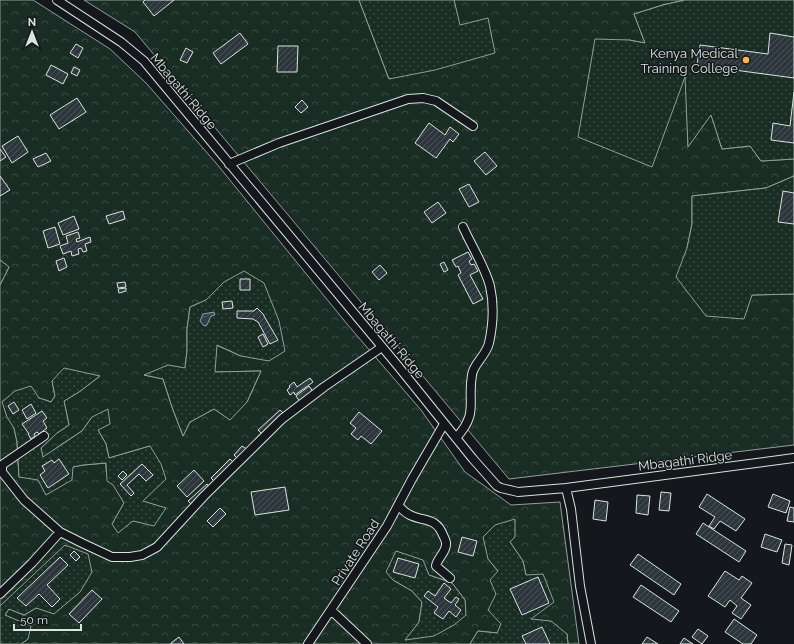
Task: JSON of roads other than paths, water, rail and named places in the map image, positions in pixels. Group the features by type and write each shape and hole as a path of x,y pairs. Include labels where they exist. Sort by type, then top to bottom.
{"street":[{"name":"Mbagathi Ridge","path":"56,0 121,42 144,60 444,424 491,480 501,488 518,492 566,488 794,458"},
{"path":"229,164 279,143 408,99 423,98 436,101 473,126"},
{"path":"456,438 464,429 468,420 472,404 472,375 486,353 489,343 493,302 490,285 463,228"},
{"path":"44,436 2,465 2,472 24,500 60,532 112,557 142,555 157,547 209,491 282,419 324,387 382,347"},
{"name":"Private Road","path":"308,644 332,611 387,526 444,424"},
{"path":"566,488 571,509 580,586 590,644"},
{"path":"398,505 411,516 436,523 440,528 446,544 444,551 436,563 436,566 450,578"},
{"path":"0,594 32,564 60,532"},
{"path":"332,611 367,644"}],"water":[{"path":"214,312 215,315 211,316 207,325 204,326 200,321 203,314"}],"place":[{"name":"Kenya Medical Training College","path":"746,60"}]}
